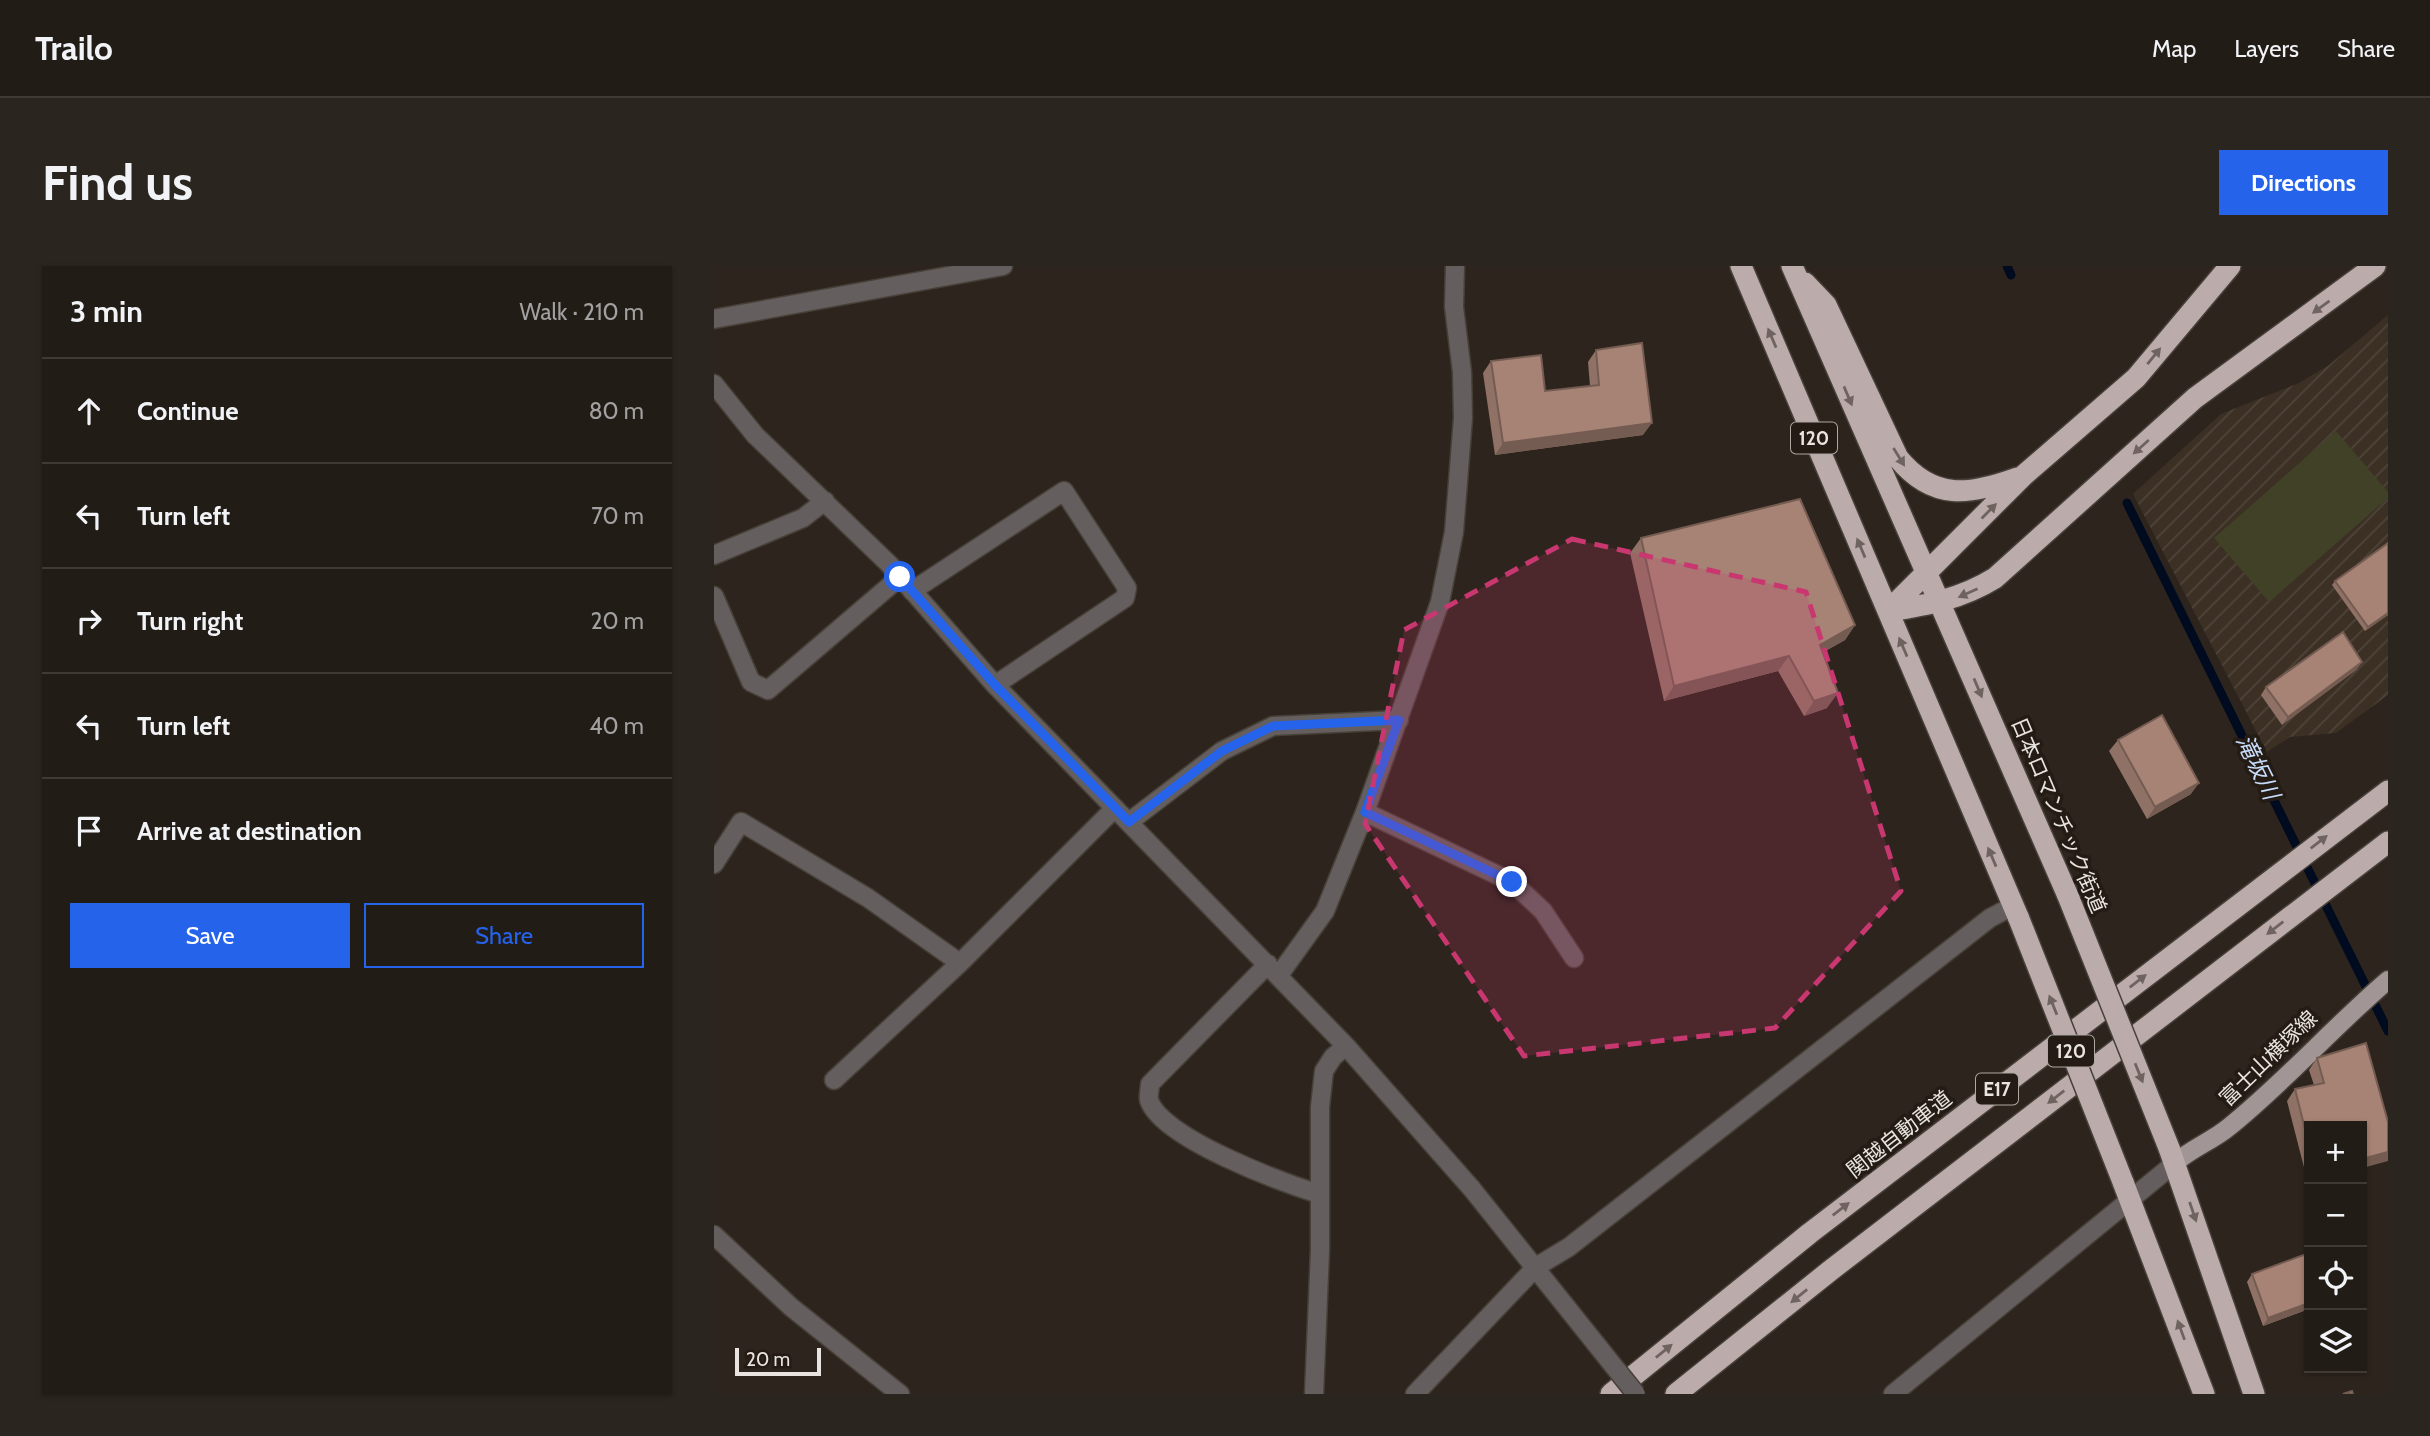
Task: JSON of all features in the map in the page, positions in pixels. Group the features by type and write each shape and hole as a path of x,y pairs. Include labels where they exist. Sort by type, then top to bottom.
{"highway":[{"name":"120","path":"1741,266 2016,913 2127,1191 2204,1394"},
{"path":"1888,611 2025,475 2136,378 2230,266"},
{"path":"1888,611 1941,603 1972,592 1996,578 2195,398 2375,266"},
{"path":"1793,269 1826,305 1898,458 1912,475 1935,487 1969,491 2025,475"},
{"name":"日本ロマンチック街道","path":"1793,269 2068,896 2172,1156 2254,1394"},
{"name":"関越自動車道","path":"1611,1394 1810,1233 2388,789"},
{"name":"E17","path":"1676,1394 1842,1262 2388,842"}],"main road":[{"name":"富士山横塚線","path":"2172,1156 2193,1148 2230,1126 2363,1000 2384,984"}],"street":[{"path":"714,319 1003,266"},
{"path":"1319,1194 1188,1140 1154,1108 1148,1098 1150,1084 1274,970 1325,911 1365,812 1440,602 1454,531 1463,418 1462,372 1454,307 1455,266"},
{"path":"714,384 755,435 825,501 906,584 995,685 1346,1046 1536,1267 1636,1394"},
{"path":"714,596 751,682 768,690 906,584 1064,491 1128,589 1125,598 995,685"},
{"path":"714,555 803,518 825,501"},
{"path":"1129,822 1222,751 1273,726 1399,720"},
{"path":"834,1080 960,963 1115,808"},
{"path":"1365,812 1512,882 1543,911 1574,958"},
{"path":"714,864 741,822 868,898 960,963"},
{"path":"1415,1394 1536,1267 1569,1247 1990,918 2016,913"},
{"path":"1314,1394 1320,1250 1320,1107 1324,1071 1333,1057 1346,1046"},
{"path":"1893,1394 2127,1191 2172,1156"},
{"path":"714,1235 791,1307 900,1394"}],"highlighted area":[{"path":"1572,539 1806,592 1901,891 1775,1028 1524,1056 1365,824 1404,630"}],"shaded area":[{"path":"2388,315 2388,695 2336,733 2290,737 2267,752 2133,494 2221,414 2299,383 2329,365"}],"green space":[{"path":"2336,431 2388,492 2388,498 2269,602 2214,538"}],"building":[{"path":"1642,343 1652,423 1503,443 1491,361 1541,355 1545,391 1599,385 1596,350"},
{"path":"1800,499 1855,625 1820,645 1838,693 1814,701 1789,656 1674,686 1641,538"},
{"path":"2388,543 2388,613 2368,627 2335,581"},
{"path":"2343,632 2362,662 2288,717 2266,687"},
{"path":"2162,715 2199,783 2155,807 2118,740"},
{"path":"2366,1043 2388,1122 2388,1152 2367,1158 2367,1121 2304,1121 2304,1125 2295,1089 2324,1083 2317,1058"},
{"path":"2304,1255 2304,1305 2268,1318 2252,1274"}],"waterway":[{"name":"滝坂川","path":"2007,266 2011,275"},
{"name":"滝坂川","path":"2127,503 2388,1031"}],"route":[{"path":"900,577 995,685 1129,822 1222,751 1273,726 1399,720 1365,812 1512,882"}]}
